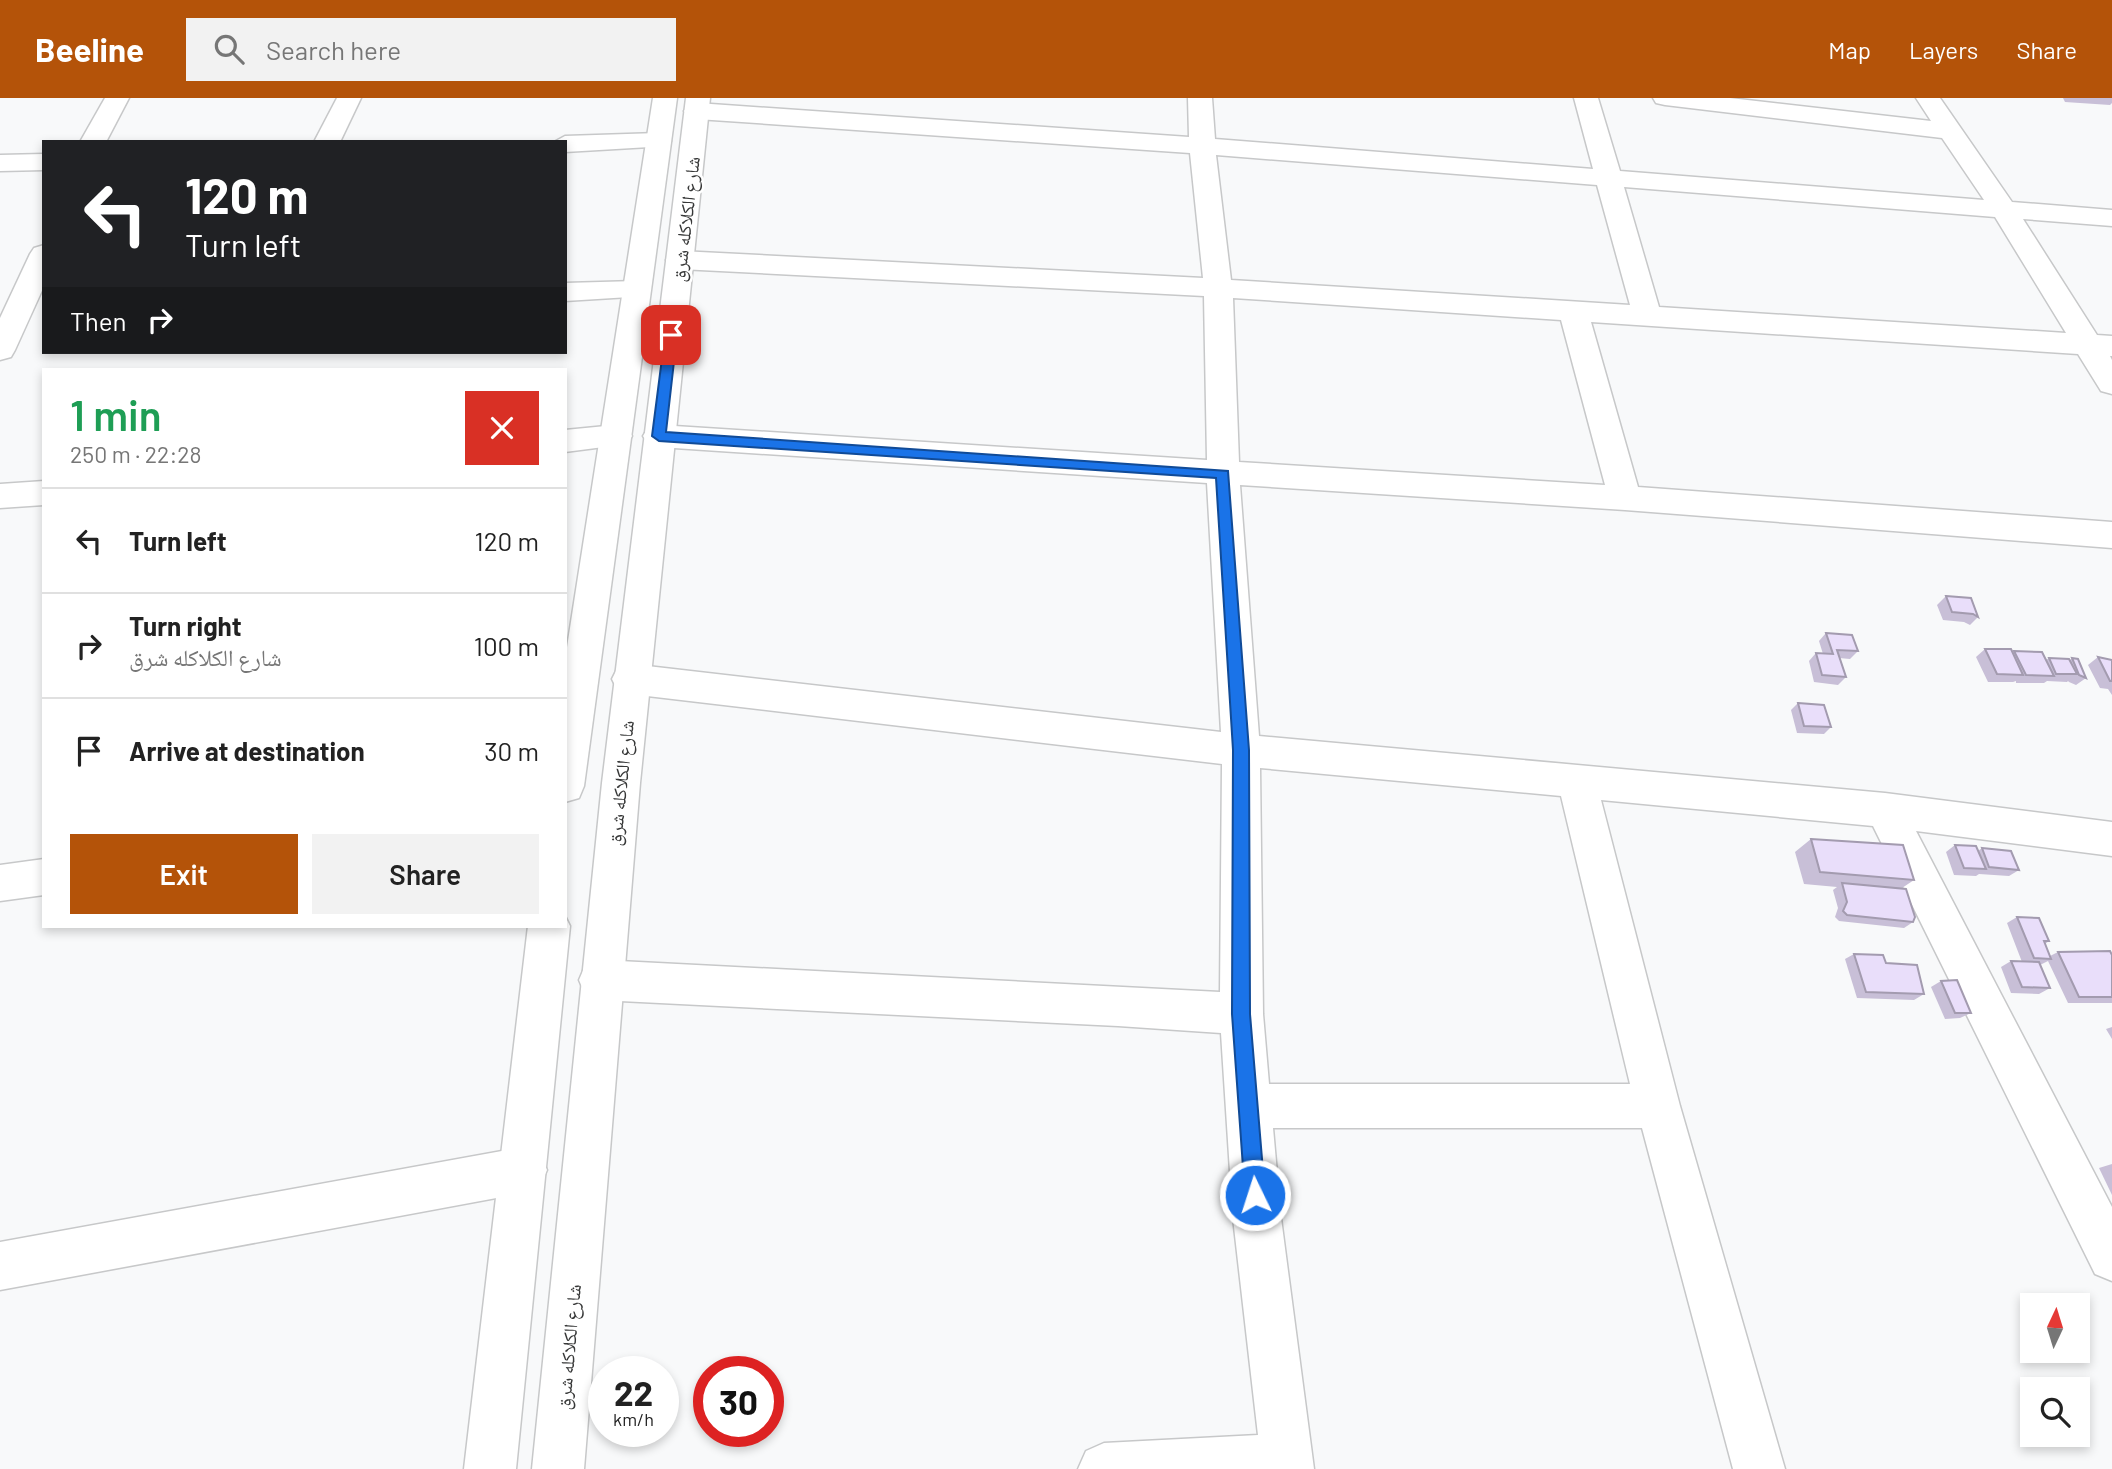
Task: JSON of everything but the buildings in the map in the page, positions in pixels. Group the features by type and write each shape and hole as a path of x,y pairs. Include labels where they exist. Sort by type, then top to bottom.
{"street":[{"path":"94,140 117,98"},
{"path":"328,140 349,98"},
{"path":"1104,1469 1287,1464 1257,1218 1241,1014 1241,750 1223,474 1218,288 1202,146 1200,98"},
{"path":"1586,98 1611,179 1647,316"},
{"path":"1665,98 1950,131"},
{"path":"1928,98 2100,345 2112,384"},
{"path":"687,102 2112,218"},
{"name":"شارع الكلاكله شرق","path":"567,772 658,141 687,102"},
{"name":"شارع الكلاكله شرق","path":"558,1469 600,981 630,679 680,260 687,102"},
{"path":"567,144 658,141"},
{"path":"0,163 42,162"},
{"path":"0,350 21,313 42,259"},
{"path":"680,260 1218,288 2100,345"},
{"path":"567,292 636,290"},
{"path":"1574,312 1625,498"},
{"path":"567,442 616,436"},
{"path":"659,436 1625,498 2112,535"},
{"path":"0,496 42,493"},
{"path":"630,679 1241,750 1885,810 2112,839"},
{"path":"1577,780 1658,1106 1759,1469"},
{"path":"1885,810 2112,1256"},
{"path":"0,883 42,877"},
{"path":"490,1469 549,928"},
{"path":"600,981 1118,1005 1241,1014"},
{"path":"1248,1106 1658,1106"},
{"path":"0,1266 524,1170"}],"route":[{"path":"671,335 659,436 1223,474 1241,750 1241,1014 1255,1195"}]}
